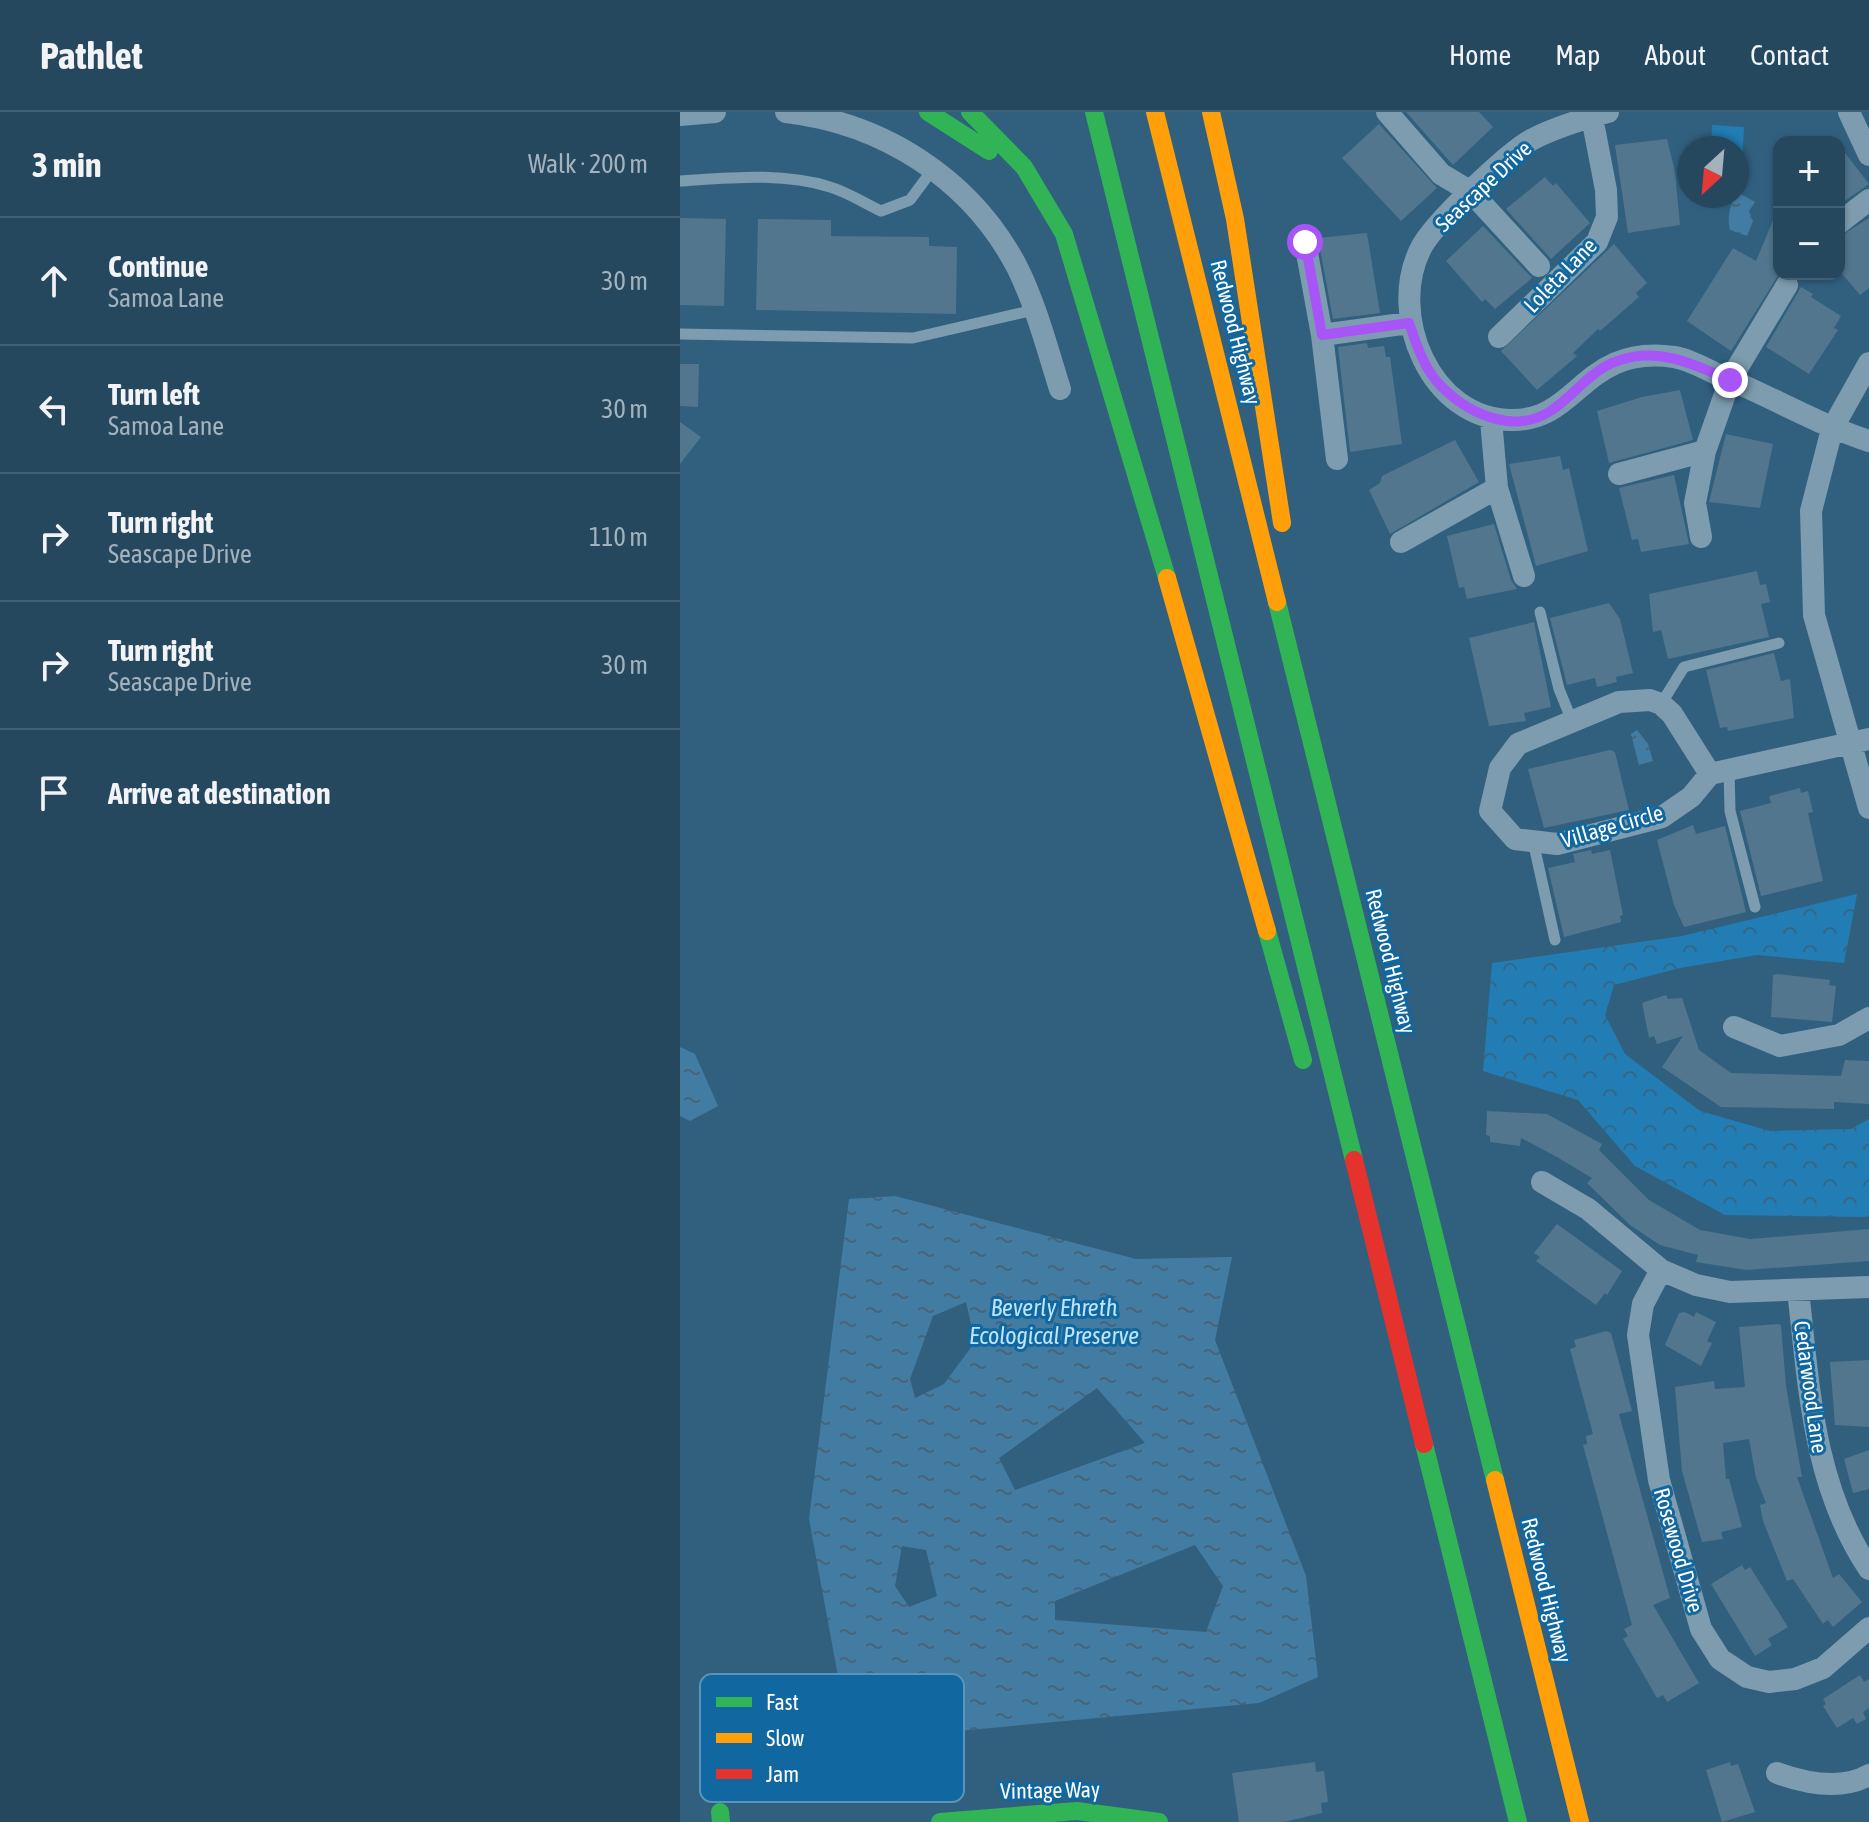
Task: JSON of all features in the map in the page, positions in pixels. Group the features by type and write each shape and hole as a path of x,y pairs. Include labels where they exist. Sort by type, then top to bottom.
{"main road":[{"path":"928,112 974,139 1013,175 1046,221 1075,273"},
{"path":"970,112 1010,150 1035,181 1064,234 1183,633 1275,967 1310,1081"},
{"path":"1094,112 1518,1822"},
{"name":"Redwood Highway","path":"1155,112 1580,1822"},
{"path":"1211,112 1235,219 1282,522 1280,607"},
{"path":"1333,1156 1431,1471"},
{"name":"Vintage Way","path":"940,1822 1044,1810 1148,1821"}],"street":[{"path":"680,115 715,112"},
{"path":"786,112 817,116 861,128 901,147 933,169 976,207 1017,268 1060,389"},
{"path":"1387,112 1441,174 1471,192 1539,266"},
{"path":"1849,112 1869,155"},
{"name":"Seascape Drive","path":"1491,420 1441,387 1422,360 1409,323 1408,273 1423,243 1471,192 1531,139 1597,113"},
{"name":"Loleta Lane","path":"1499,337 1597,242 1607,217 1607,204 1597,113"},
{"path":"1845,218 1869,200"},
{"path":"1305,242 1322,335 1337,459"},
{"path":"1701,537 1695,503 1705,451 1730,380 1787,285"},
{"path":"1322,335 1409,323"},
{"path":"1524,576 1497,488 1491,420 1537,418 1553,410 1592,374 1619,360 1677,357 1832,429 1869,441"},
{"path":"1869,363 1832,429 1811,511 1814,615 1860,741 1869,808"},
{"path":"1619,474 1705,451"},
{"path":"1401,542 1497,488"},
{"name":"Village Circle","path":"1661,704 1650,700 1619,702 1518,744 1500,768 1490,811 1515,839 1557,844 1662,817 1720,772"},
{"path":"1661,704 1720,772 1860,741"},
{"path":"1734,1027 1780,1046 1839,1035 1869,1018"},
{"path":"1542,1182 1588,1209 1661,1270 1696,1285 1730,1292 1869,1287"},
{"name":"Rosewood Drive","path":"1661,1270 1643,1304 1638,1335 1659,1480 1701,1629 1720,1659 1747,1677 1769,1682 1795,1679 1823,1668 1869,1628"},
{"name":"Cedarwood Lane","path":"1798,1290 1814,1433 1835,1508 1869,1569"},
{"path":"1777,1773 1808,1785 1859,1781 1869,1775"}],"lane":[{"path":"680,181 740,177 808,182 833,187 881,211 910,200 933,169"},
{"path":"680,334 913,338 1034,310"},
{"path":"1540,612 1559,689 1572,721"},
{"path":"1661,704 1684,667 1779,643"},
{"path":"1720,772 1755,907"},
{"path":"1533,841 1555,940"}],"green space":[{"path":"1712,125 1744,127 1743,136 1712,136"},
{"path":"1857,894 1844,963 1757,955 1680,968 1614,985 1605,1015 1625,1054 1700,1111 1770,1131 1851,1129 1869,1119 1869,1217 1725,1215 1635,1166 1578,1100 1483,1071 1492,963 1682,936"}],"water":[{"path":"1749,199 1755,202 1749,211 1753,221 1747,236 1730,230 1731,208 1749,208"},
{"path":"1637,730 1648,744 1653,761 1639,765 1631,734"},
{"path":"680,1047 695,1054 718,1106 690,1121 680,1116"},
{"name":"Beverly Ehreth Ecological Preserve","path":"895,1196 1136,1259 1232,1257 1215,1340 1306,1576 1318,1677 1259,1703 964,1730 964,1674 838,1674 809,1519 849,1199","holes":["966,1302 975,1342 944,1384 915,1398 910,1379 933,1316","1097,1388 1145,1443 1015,1490 999,1458","1195,1545 1223,1586 1206,1632 1055,1620 1055,1601","902,1546 926,1550 937,1596 909,1607 895,1586"]}],"building":[{"path":"1406,112 1479,112 1493,127 1453,165"},
{"path":"1379,124 1437,188 1401,221 1342,158"},
{"path":"1667,139 1675,172 1680,225 1628,233 1615,145"},
{"path":"1845,153 1869,184 1845,201"},
{"path":"1545,177 1553,186 1556,183 1590,223 1551,259 1506,209"},
{"path":"680,218 726,219 724,306 680,305"},
{"path":"1869,218 1869,288 1860,295 1845,277 1845,233"},
{"path":"758,219 831,220 831,236 929,237 929,246 957,247 956,314 756,310"},
{"path":"1773,220 1775,280 1731,351 1687,321 1733,248 1756,261"},
{"path":"1483,226 1532,278 1495,309 1485,299 1482,302 1446,261"},
{"path":"1367,233 1380,313 1333,319 1318,238"},
{"path":"1614,244 1647,283 1636,293 1639,297 1600,331 1598,329 1573,353 1577,356 1537,390 1501,351"},
{"path":"1801,287 1841,316 1834,328 1838,330 1809,374 1766,347"},
{"path":"1367,343 1368,348 1384,346 1386,357 1390,357 1402,444 1350,452 1338,347"},
{"path":"680,364 699,364 698,407 680,406"},
{"path":"1680,390 1693,440 1609,463 1597,411 1642,397"},
{"path":"680,422 701,437 680,464"},
{"path":"1726,434 1773,444 1760,508 1709,502"},
{"path":"1455,440 1479,482 1390,534 1369,490 1380,483 1382,476"},
{"path":"1560,456 1563,470 1569,468 1588,551 1536,566 1509,464"},
{"path":"1674,475 1689,544 1641,552 1638,539 1632,540 1619,488"},
{"path":"1494,524 1511,580 1517,589 1467,599 1464,587 1459,588 1447,536"},
{"path":"1757,571 1760,585 1766,584 1770,602 1761,604 1769,637 1668,659 1661,630 1653,632 1649,594"},
{"path":"1609,603 1620,619 1633,673 1616,677 1617,682 1597,687 1595,678 1567,685 1550,618"},
{"path":"1534,622 1551,707 1524,713 1526,721 1489,726 1469,638"},
{"path":"1774,653 1781,681 1790,679 1794,718 1728,731 1727,727 1720,728 1706,670"},
{"path":"1610,750 1615,752 1629,810 1544,828 1528,769"},
{"path":"1800,788 1801,793 1808,791 1813,812 1808,813 1823,881 1761,896 1740,811 1771,803 1769,796"},
{"path":"1693,825 1696,834 1725,826 1746,912 1684,927 1674,905 1657,840"},
{"path":"1591,850 1592,854 1610,850 1623,915 1620,916 1621,922 1564,937 1548,868 1575,862 1573,854"},
{"path":"1773,975 1830,980 1829,985 1836,986 1832,1022 1771,1017"},
{"path":"1666,995 1668,999 1682,998 1699,1050 1731,1073 1841,1076 1845,1060 1869,1061 1869,1104 1834,1102 1834,1109 1721,1107 1662,1067 1683,1036 1657,1044 1654,1036 1649,1038 1642,1003"},
{"path":"1487,1111 1547,1114 1602,1144 1599,1150 1649,1200 1700,1230 1750,1239 1869,1229 1869,1261 1746,1270 1696,1262 1698,1255 1660,1245 1630,1225 1587,1183 1592,1178 1557,1157 1521,1138 1520,1146 1490,1142 1490,1136 1486,1135"},
{"path":"1557,1224 1622,1271 1607,1295 1605,1293 1596,1305 1536,1261 1540,1257 1534,1253"},
{"path":"1685,1312 1694,1317 1696,1312 1716,1322 1707,1341 1712,1343 1701,1366 1665,1345 1679,1313"},
{"path":"1781,1325 1786,1386 1802,1477 1797,1477 1833,1578 1839,1574 1862,1602 1833,1627 1828,1620 1823,1624 1793,1579 1787,1581 1763,1521 1760,1505 1766,1503 1756,1478 1749,1439 1723,1443 1726,1479 1729,1479 1742,1527 1721,1532 1723,1539 1702,1542 1682,1471 1675,1387 1714,1381 1715,1389 1745,1387 1739,1327"},
{"path":"1606,1331 1611,1333 1632,1411 1619,1414 1670,1598 1653,1605 1699,1683 1667,1702 1663,1695 1657,1698 1623,1639 1628,1636 1624,1629 1632,1625 1583,1445 1587,1444 1586,1436 1593,1434 1570,1349 1576,1347 1574,1340"},
{"path":"1869,1360 1869,1427 1835,1425 1830,1362"},
{"path":"1869,1450 1869,1489 1853,1493 1844,1459"},
{"path":"1742,1565 1745,1570 1750,1567 1788,1627 1768,1639 1772,1645 1755,1656 1711,1584"},
{"path":"1860,1675 1864,1682 1869,1679 1869,1708 1863,1712 1866,1719 1857,1724 1853,1718 1837,1728 1823,1706 1826,1704 1823,1699"},
{"path":"1315,1762 1316,1772 1324,1771 1328,1802 1321,1803 1322,1813 1284,1822 1239,1822 1232,1773"},
{"path":"1730,1762 1731,1766 1738,1764 1755,1812 1722,1822 1706,1770"}],"traffic: fast":[{"path":"928,112 989,151"},
{"path":"970,112 1024,167 1064,234 1167,578"},
{"path":"1094,112 1354,1160"},
{"path":"1277,602 1495,1480"},
{"path":"1267,931 1303,1060"},
{"path":"1424,1444 1518,1822"},
{"path":"940,1822 1077,1811 1159,1822"},
{"path":"720,1812 721,1822"}],"traffic: slow":[{"path":"1155,112 1277,602"},
{"path":"1211,112 1235,219 1282,523"},
{"path":"1167,578 1267,931"},
{"path":"1495,1480 1580,1822"}],"traffic: jam":[{"path":"1354,1160 1424,1444"}],"route":[{"path":"1305,242 1322,335 1409,323 1422,360 1441,387 1491,420 1537,418 1553,410 1592,374 1619,360 1645,355 1677,357 1730,380"}]}
